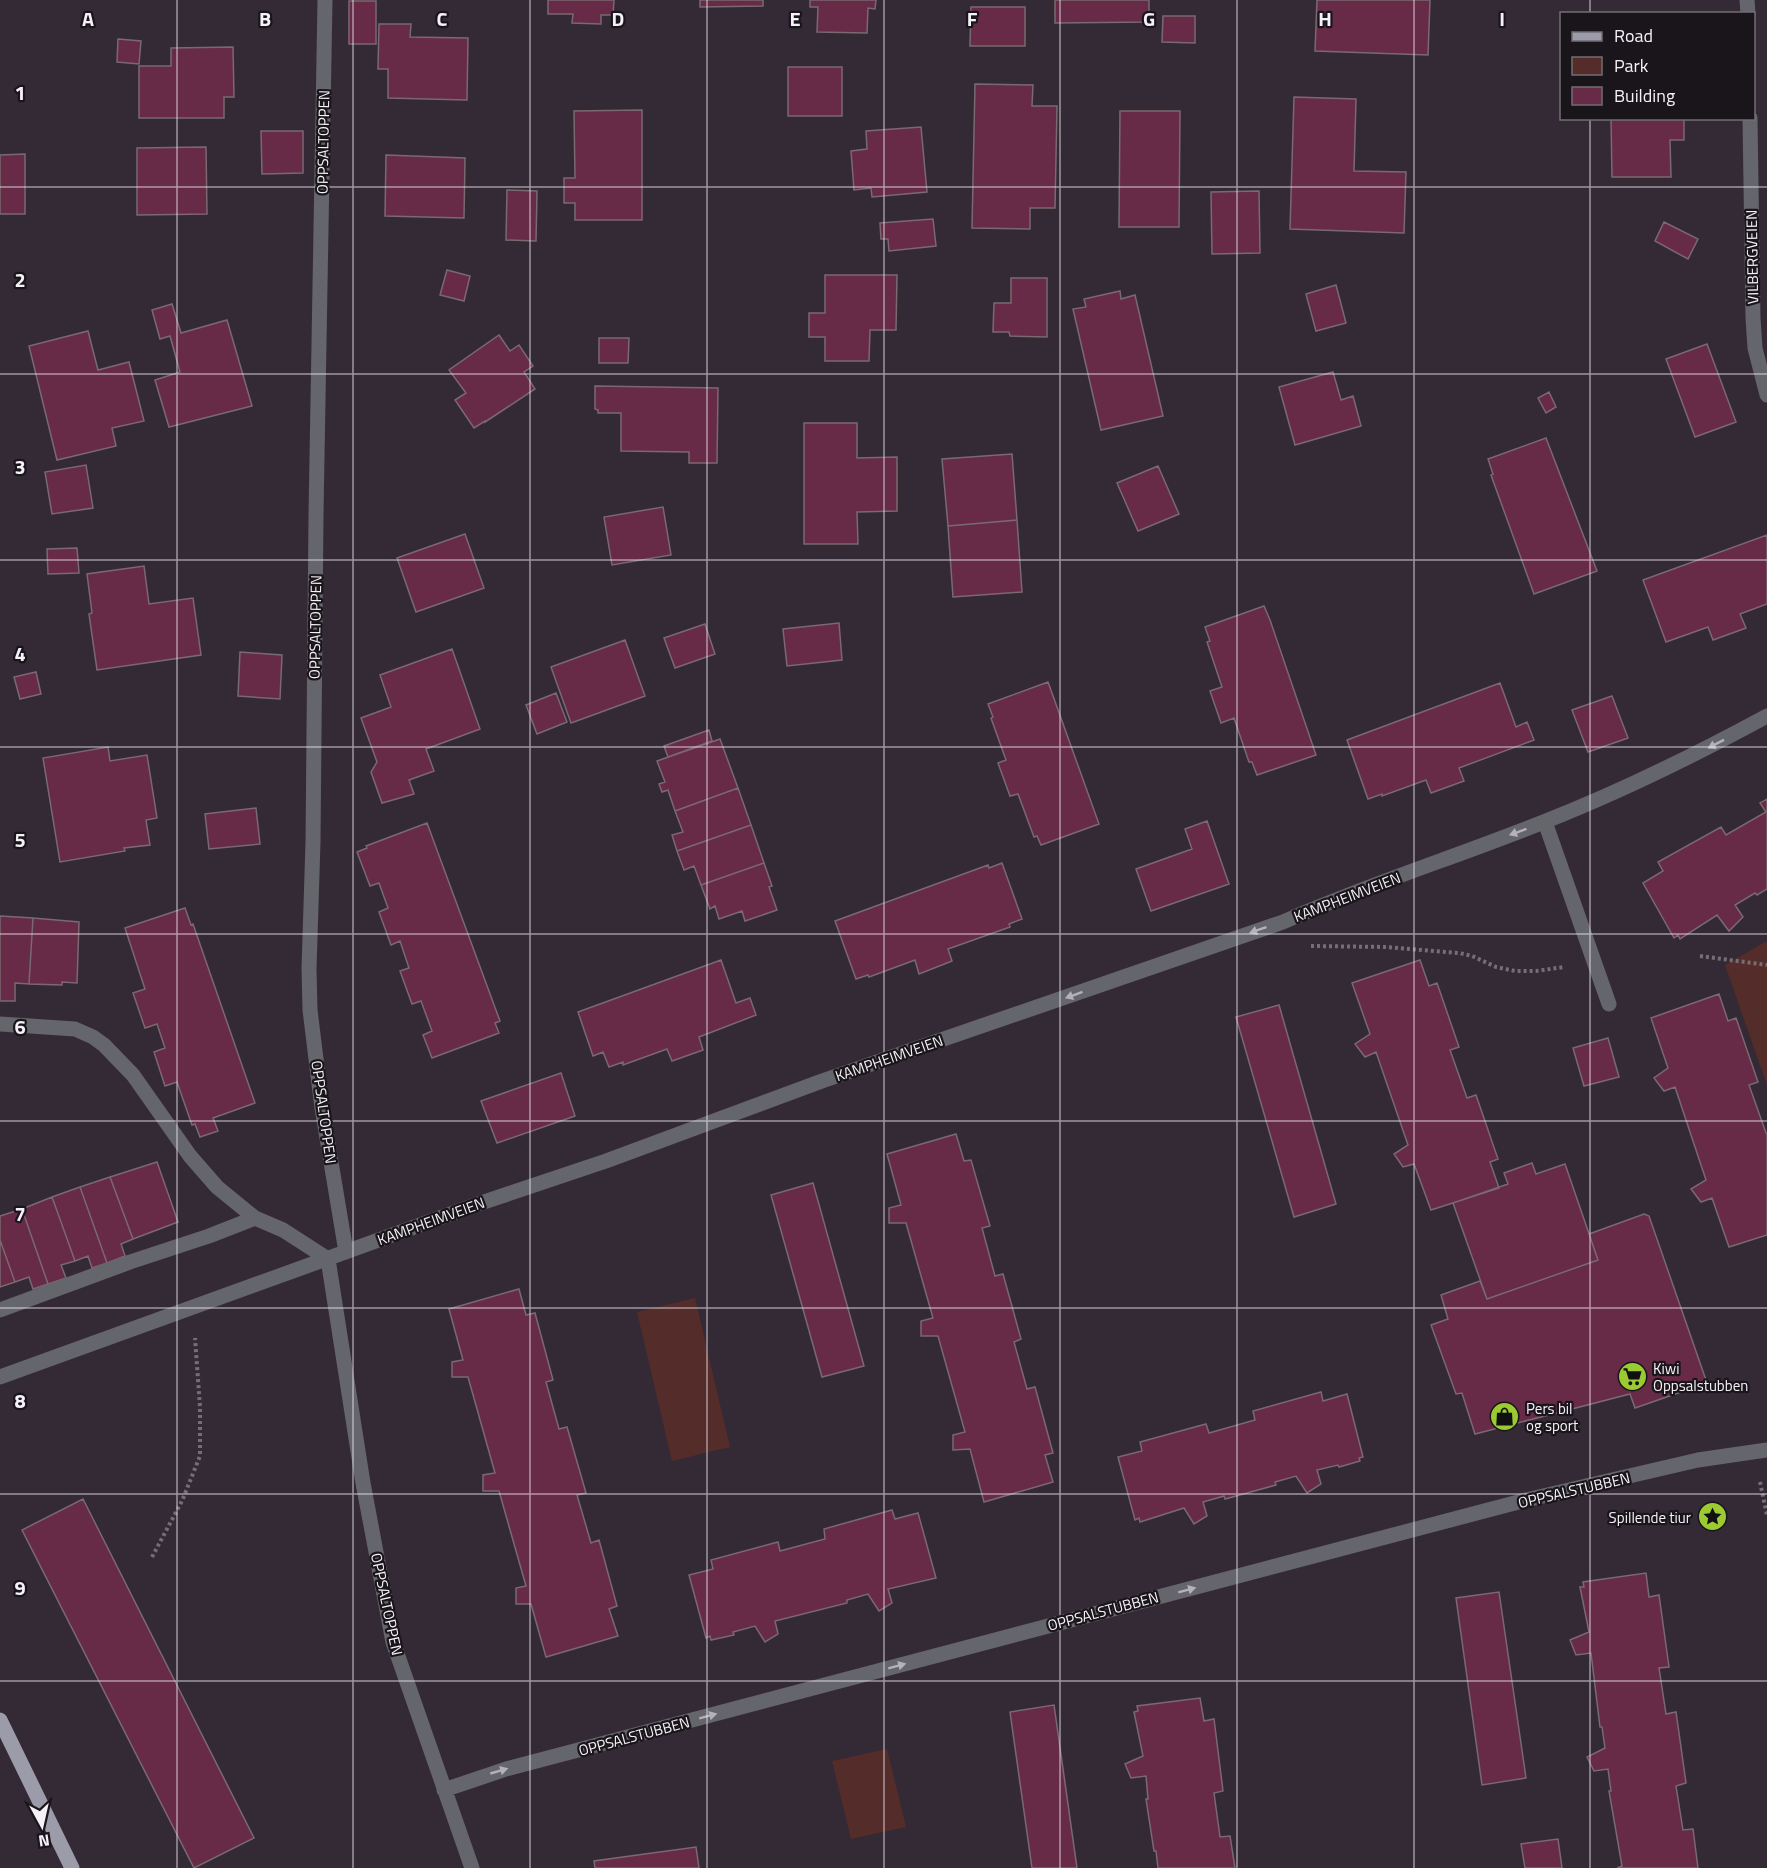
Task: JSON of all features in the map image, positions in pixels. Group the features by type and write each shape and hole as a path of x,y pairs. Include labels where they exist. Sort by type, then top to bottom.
{"main road":[{"path":"0,1720 72,1868"}],"street":[{"name":"OPPSALTOPPEN","path":"325,0 309,979 310,1011 322,1108 346,1252"},
{"name":"VILBERGVEIEN","path":"1750,120 1753,318 1755,348 1767,395"},
{"name":"KAMPHEIMVEIEN","path":"0,1377 478,1204 606,1161 822,1081 1272,926 1545,822 1633,785 1767,716"},
{"path":"1545,822 1609,1004"},
{"path":"0,1024 75,1029 104,1045 133,1075 190,1156 217,1187 255,1218 291,1234 328,1259"},
{"path":"0,1310 255,1218"},
{"name":"OPPSALTOPPEN","path":"328,1259 363,1483 393,1642 472,1868"},
{"name":"OPPSALSTUBBEN","path":"444,1790 506,1769 1526,1500 1698,1460 1767,1450"}],"path":[{"path":"1310,946 1387,947 1459,952 1496,967 1515,971 1536,971 1567,966 1592,956"},
{"path":"1700,956 1767,965"},
{"path":"152,1557 182,1501 200,1456 200,1407 194,1334"}],"green space":[{"path":"1767,941 1767,1085 1725,965"},
{"path":"695,1298 730,1447 672,1461 637,1312"},
{"path":"887,1749 906,1827 851,1839 832,1761"}],"building":[{"path":"548,0 614,0 613,15 601,15 601,24 572,23 573,14 548,14"},
{"path":"700,0 763,0 763,6 700,7"},
{"path":"810,0 876,0 875,9 868,8 867,33 817,32 818,7 810,7"},
{"path":"1055,0 1149,0 1149,22 1055,23"},
{"path":"1317,0 1430,0 1428,55 1315,51"},
{"path":"349,1 376,1 376,44 349,44"},
{"path":"971,7 1025,7 1025,46 970,46"},
{"path":"1163,16 1195,16 1195,43 1162,42"},
{"path":"379,24 411,24 410,37 468,38 467,100 388,98 388,69 378,69"},
{"path":"118,39 141,41 139,64 117,62"},
{"path":"233,47 234,97 224,97 224,118 139,118 139,66 171,66 171,48"},
{"path":"788,67 842,67 842,116 788,116"},
{"path":"975,84 1033,85 1032,106 1057,106 1055,208 1030,208 1030,229 972,228"},
{"path":"1294,97 1356,99 1354,171 1406,172 1404,233 1290,229"},
{"path":"642,110 642,220 575,220 575,203 564,203 564,178 575,178 574,111"},
{"path":"1120,111 1180,111 1179,227 1119,227"},
{"path":"1611,120 1684,120 1684,140 1670,140 1671,177 1612,177"},
{"path":"921,127 927,192 872,197 871,188 854,190 851,151 867,149 866,131"},
{"path":"261,131 303,131 303,173 262,174"},
{"path":"206,147 207,214 137,215 137,148"},
{"path":"25,154 25,214 0,214 0,155"},
{"path":"386,155 465,158 464,218 385,216"},
{"path":"507,190 537,191 536,241 506,240"},
{"path":"1259,191 1260,253 1212,254 1211,192"},
{"path":"933,219 936,246 889,251 888,239 881,239 880,223"},
{"path":"1664,222 1698,239 1688,259 1655,241"},
{"path":"447,270 470,276 464,301 440,295"},
{"path":"825,275 897,275 896,330 870,330 869,361 825,361 825,337 809,337 809,313 825,313"},
{"path":"1011,278 1047,278 1047,337 1010,336 1009,332 993,332 994,303 1011,303"},
{"path":"1336,285 1346,323 1316,331 1306,294"},
{"path":"1120,291 1121,299 1135,295 1163,416 1101,430 1073,309 1086,307 1084,299"},
{"path":"172,304 181,333 227,320 252,406 169,427 155,380 180,372 170,336 160,339 152,310"},
{"path":"88,331 98,370 129,362 144,421 112,428 116,446 57,460 29,346"},
{"path":"499,335 510,351 519,345 533,366 524,372 535,389 474,428 455,400 466,393 449,370"},
{"path":"599,338 629,338 628,363 599,363"},
{"path":"1707,344 1736,422 1695,437 1666,359"},
{"path":"1333,372 1341,400 1353,396 1361,426 1295,445 1279,387"},
{"path":"595,386 718,388 717,463 689,463 689,452 621,451 621,413 598,413 595,409"},
{"path":"1549,392 1556,407 1546,413 1538,398"},
{"path":"804,423 857,423 857,458 897,457 897,511 857,512 858,544 804,544"},
{"path":"1546,438 1597,571 1534,594 1491,475 1493,474 1488,459"},
{"path":"1012,454 1017,520 948,526 942,459"},
{"path":"86,465 93,508 52,514 45,472"},
{"path":"1158,466 1179,514 1138,531 1117,483"},
{"path":"663,507 671,555 612,565 604,517"},
{"path":"1017,520 1022,592 953,597 948,526"},
{"path":"465,534 484,588 416,612 397,558"},
{"path":"1767,535 1767,604 1740,614 1746,628 1713,640 1708,627 1666,642 1643,580"},
{"path":"77,548 79,573 48,574 47,549"},
{"path":"144,566 149,604 193,598 201,655 97,670 89,614 92,613 87,574"},
{"path":"1264,606 1316,755 1257,775 1252,762 1249,762 1234,718 1221,723 1210,691 1222,687 1207,642 1210,641 1205,627"},
{"path":"839,623 842,660 787,666 783,629"},
{"path":"705,624 715,654 675,668 664,638"},
{"path":"625,640 645,696 571,723 551,667"},
{"path":"452,649 480,729 426,749 434,771 409,780 414,794 382,803 371,772 377,762 361,718 391,707 380,675"},
{"path":"240,652 282,655 280,699 238,696"},
{"path":"36,672 41,694 20,699 14,677"},
{"path":"1048,682 1099,824 1041,845 1037,836 1034,837 1018,794 1010,796 998,763 1006,760 988,704"},
{"path":"1500,683 1516,727 1527,722 1534,740 1459,768 1464,781 1431,793 1426,780 1368,799 1347,740"},
{"path":"556,693 567,722 537,734 526,705"},
{"path":"1612,696 1628,738 1588,752 1572,710"},
{"path":"709,730 712,741 668,757 664,746"},
{"path":"720,739 738,788 675,811 668,790 662,792 659,784 665,782 657,761"},
{"path":"108,747 110,761 147,755 157,818 146,820 150,845 124,848 125,851 60,862 43,758"},
{"path":"738,788 751,825 677,851 672,835 683,832 675,811"},
{"path":"1767,799 1767,889 1735,905 1743,917 1729,931 1717,915 1680,939 1678,935 1674,938 1643,883 1663,871 1658,862 1721,827 1726,835 1766,812 1760,803"},
{"path":"256,808 260,844 209,849 205,814"},
{"path":"1207,821 1229,884 1151,911 1136,869 1192,849 1185,829"},
{"path":"427,823 500,1021 495,1023 499,1033 432,1058 423,1035 432,1031 421,1001 412,1004 400,971 409,968 400,941 391,945 379,912 388,908 379,883 370,886 357,852 367,848 366,846"},
{"path":"751,825 764,863 701,885 694,866 684,870 677,851"},
{"path":"764,863 777,910 745,921 742,911 719,919 715,906 710,909 701,885"},
{"path":"1002,863 1022,919 1009,924 1010,927 948,949 952,961 919,974 915,960 869,977 868,975 856,979 835,921 988,865 989,868"},
{"path":"185,908 191,925 193,924 255,1103 213,1118 218,1131 200,1137 195,1124 192,1125 177,1082 165,1086 154,1052 165,1048 157,1024 145,1028 133,993 145,989 125,928"},
{"path":"0,916 33,918 29,984 15,983 15,1001 0,1001"},
{"path":"33,918 79,922 77,983 29,984"},
{"path":"721,960 736,1003 750,998 756,1015 699,1037 703,1050 672,1061 667,1049 623,1065 623,1062 609,1067 603,1052 593,1056 578,1012"},
{"path":"1420,960 1429,986 1437,983 1459,1047 1450,1050 1467,1098 1476,1095 1498,1159 1490,1162 1499,1188 1431,1210 1414,1164 1403,1167 1394,1154 1408,1145 1376,1052 1365,1057 1355,1044 1370,1034 1352,983"},
{"path":"1719,994 1728,1021 1736,1018 1758,1082 1749,1085 1767,1133 1767,1235 1729,1247 1712,1198 1701,1202 1691,1189 1706,1180 1675,1087 1664,1091 1654,1078 1668,1068 1651,1018"},
{"path":"1279,1005 1336,1204 1294,1217 1236,1017"},
{"path":"1608,1038 1619,1077 1584,1086 1573,1048"},
{"path":"561,1073 575,1116 497,1143 481,1101"},
{"path":"956,1134 964,1161 971,1160 990,1226 982,1228 995,1276 1003,1274 1021,1339 1014,1342 1027,1389 1035,1387 1053,1453 1045,1455 1053,1482 984,1502 970,1449 953,1450 953,1435 965,1432 938,1336 921,1336 921,1321 933,1318 906,1223 889,1223 889,1208 901,1205 887,1154"},
{"path":"157,1162 178,1222 133,1239 110,1177"},
{"path":"1532,1163 1536,1174 1565,1164 1598,1260 1487,1299 1453,1203 1508,1184 1504,1173"},
{"path":"110,1177 133,1239 121,1244 125,1256 107,1263 80,1187"},
{"path":"813,1183 864,1366 822,1377 771,1195"},
{"path":"80,1187 107,1263 92,1268 88,1256 75,1261 52,1197"},
{"path":"52,1197 75,1261 61,1265 66,1278 48,1284 22,1209"},
{"path":"22,1209 48,1284 33,1289 29,1277 15,1282 0,1240 0,1216"},
{"path":"1644,1214 1649,1216 1707,1383 1635,1408 1630,1394 1475,1434 1462,1393 1456,1394 1431,1325 1448,1319 1441,1295 1480,1281 1487,1299 1598,1260 1589,1234"},
{"path":"0,1240 15,1282 0,1287"},
{"path":"519,1289 526,1315 535,1313 553,1380 546,1382 559,1429 567,1427 586,1493 577,1495 591,1543 599,1540 617,1606 609,1609 618,1636 546,1657 531,1604 516,1604 516,1588 526,1586 499,1491 483,1491 483,1475 495,1473 468,1377 452,1377 452,1362 463,1360 449,1309"},
{"path":"1321,1392 1323,1401 1347,1394 1363,1457 1359,1458 1360,1461 1317,1470 1321,1484 1307,1493 1296,1476 1275,1482 1276,1485 1225,1499 1224,1496 1203,1502 1207,1516 1194,1524 1184,1508 1140,1522 1139,1518 1135,1520 1118,1457 1142,1451 1140,1442 1206,1424 1209,1433 1255,1420 1253,1411"},
{"path":"83,1499 254,1838 194,1868 22,1530"},
{"path":"892,1510 895,1519 918,1513 936,1578 888,1589 892,1603 879,1611 868,1594 847,1600 847,1603 775,1621 778,1634 765,1642 755,1626 733,1632 734,1635 711,1640 710,1636 706,1638 689,1575 713,1569 711,1560 778,1542 780,1551 825,1539 824,1529"},
{"path":"1646,1573 1649,1597 1659,1595 1669,1667 1659,1668 1666,1714 1676,1712 1686,1783 1676,1786 1683,1830 1693,1829 1698,1868 1617,1868 1622,1866 1609,1791 1611,1791 1608,1769 1594,1771 1587,1757 1605,1748 1602,1727 1600,1727 1591,1653 1576,1655 1570,1640 1589,1632 1580,1587 1584,1587 1583,1582"},
{"path":"1499,1592 1526,1778 1482,1785 1456,1598"},
{"path":"1200,1698 1204,1721 1214,1719 1223,1791 1214,1793 1220,1837 1230,1836 1235,1868 1158,1868 1146,1799 1148,1799 1146,1776 1131,1778 1125,1764 1143,1756 1134,1712 1138,1711 1137,1706"},
{"path":"1054,1705 1077,1868 1032,1868 1010,1712"},
{"path":"1558,1839 1562,1868 1525,1868 1521,1844"},
{"path":"696,1847 699,1868 595,1868 594,1861"}],"place":[{"name":"Kiwi Oppsalstubben","path":"1632,1377"},
{"name":"Pers bil og sport","path":"1505,1417"},
{"name":"Spillende tiur","path":"1712,1517"}]}
